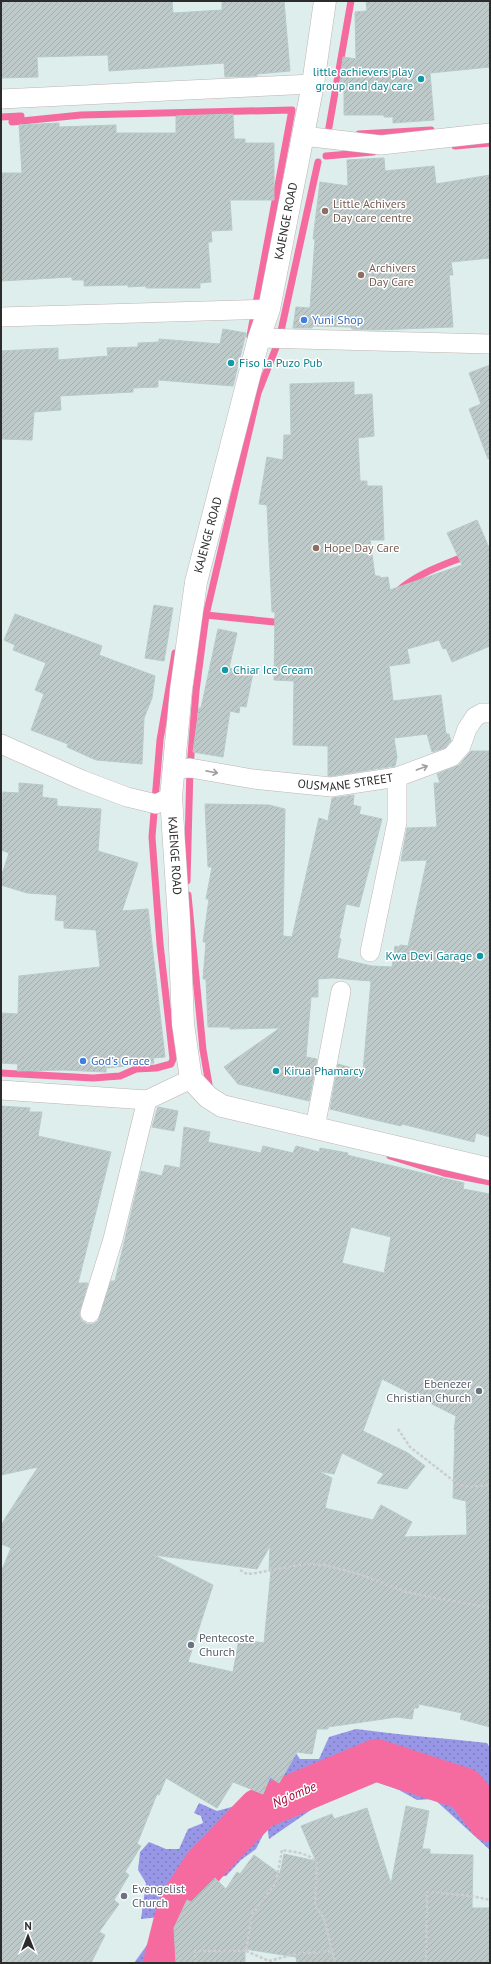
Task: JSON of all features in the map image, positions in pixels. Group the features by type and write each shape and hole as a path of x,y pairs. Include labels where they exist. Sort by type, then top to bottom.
{"street":[{"name":"KAJENGE ROAD","path":"191,1079 183,1024 179,920 171,797 181,690 196,582 260,338 269,309 313,84 325,1"},
{"path":"1,99 313,84"},
{"path":"303,136 381,144 490,133"},
{"path":"1,317 269,309"},
{"path":"260,338 490,344"},
{"name":"OUSMANE STREET","path":"173,769 190,768 253,780 331,787 397,777 451,757 461,746 467,729 475,717 482,713 490,713"},
{"path":"1,744 82,780 127,797 156,804 171,797"},
{"path":"370,952 397,822 397,777"},
{"path":"315,1128 341,991"},
{"path":"1,1090 147,1100 191,1079 208,1097 222,1106 490,1169"},
{"path":"90,1313 113,1239 147,1100"}],"path":[{"path":"398,1429 410,1446 459,1485 471,1487 490,1485"},
{"path":"240,1570 247,1574 305,1564 324,1565 358,1574 406,1592 490,1608"},
{"path":"246,1951 252,1914 276,1883 282,1850 306,1855 315,1860 317,1864 314,1906 324,1918 335,1963"},
{"path":"426,1963 427,1892 472,1896 490,1900"},
{"path":"195,1963 195,1952 246,1951 269,1961 295,1954 333,1951"}],"shaded area":[{"path":"356,1729 487,1743 490,1748 490,1850 434,1799 417,1800 399,1790 365,1778 334,1794 269,1839 265,1812 268,1743 288,1742 300,1759 319,1759 329,1737"},
{"path":"265,1802 264,1818 266,1829 256,1849 241,1860 226,1876 208,1877 170,1916 173,1963 134,1963 168,1916 141,1919 146,1883 138,1870 140,1852 149,1842 166,1849 179,1849 188,1829 203,1823 201,1816 194,1813 199,1803 217,1811 246,1803"}],"building":[{"path":"1,1 172,1 173,13 222,10 222,1 284,1 290,71 257,74 257,76 225,77 224,63 109,71 108,55 37,57 38,77 1,78"},
{"path":"366,1 490,1 490,67 430,73 434,120 393,123 393,117 384,117 384,115 344,115 344,89 339,88 343,57 356,59 355,12 367,11"},
{"path":"233,114 234,139 245,139 245,143 274,143 274,200 230,200 232,230 211,231 212,242 208,242 211,282 200,283 200,288 146,288 146,286 128,287 128,285 84,286 84,280 72,280 72,277 1,281 1,173 22,173 19,125 59,123 59,127 116,125 116,133 176,133 176,116"},
{"path":"384,158 385,171 434,166 436,184 490,175 490,258 451,262 453,275 449,275 453,327 375,330 352,329 351,327 313,326 312,328 293,328 296,307 310,308 315,239 313,239 320,182 348,186 347,160"},
{"path":"223,329 246,333 233,386 158,380 158,387 133,388 133,392 60,396 61,410 34,412 32,440 1,439 1,351 58,348 58,360 108,356 107,348 138,347 138,343 159,342 159,339 220,344"},
{"path":"490,365 490,458 488,459 469,409 481,404 469,373"},
{"path":"354,382 354,395 372,394 374,436 358,438 360,481 367,481 367,486 382,486 384,540 370,540 375,576 380,576 380,578 388,577 390,590 462,565 447,533 477,520 490,550 490,646 452,662 446,648 443,649 439,640 407,649 410,663 389,666 393,701 441,695 446,734 449,734 451,741 445,748 432,752 427,734 394,738 397,757 395,766 328,776 328,746 293,745 294,681 274,680 275,612 272,612 267,505 259,504 267,457 283,460 284,435 291,435 290,384"},
{"path":"154,605 173,608 164,661 145,658"},
{"path":"15,614 102,646 99,655 155,676 152,698 144,718 142,764 96,760 67,747 68,744 31,730 44,694 35,690 46,663 13,650 15,645 4,640"},
{"name":"Chiar Ice Cream","path":"218,629 237,633 229,668 253,673 246,707 240,706 239,713 230,711 223,757 193,752 199,708 201,708"},
{"path":"471,751 490,751 490,1137 476,1133 474,1142 402,1124 401,1126 330,1109 338,1064 363,1071 371,981 332,978 318,979 318,997 311,997 306,1057 317,1059 309,1101 238,1084 224,1067 280,1028 230,1029 230,1027 208,1027 206,979 203,979 206,942 203,942 209,899 206,899 212,867 208,867 205,804 269,805 285,809 283,936 292,937 319,818 328,821 332,798 354,795 353,805 361,807 359,814 382,819 359,907 346,904 339,938 341,939 337,958 372,966 392,967 395,946 408,946 427,860 401,861 407,828 437,827 434,783 440,783 437,774 459,765"},
{"path":"19,783 43,785 42,797 57,799 57,806 101,809 98,851 138,863 122,911 148,909 165,1057 153,1058 154,1063 106,1068 106,1072 63,1070 17,1071 18,1064 1,1063 1,1013 18,1014 19,976 100,967 96,930 64,928 64,921 55,920 57,895 27,893 1,885 1,877 9,853 1,850 3,792 19,793"},
{"path":"1,1106 30,1108 29,1112 42,1112 38,1136 111,1152 78,1283 88,1283 79,1315 82,1321 87,1324 93,1324 98,1321 111,1281 115,1281 141,1171 162,1176 165,1165 180,1168 184,1127 210,1132 208,1142 261,1153 263,1146 293,1153 296,1146 319,1152 320,1148 348,1153 347,1155 464,1183 463,1189 490,1194 490,1727 460,1719 462,1713 419,1704 418,1708 414,1708 412,1719 397,1717 328,1727 328,1729 317,1729 312,1754 297,1752 279,1783 270,1777 263,1794 233,1782 217,1808 166,1778 159,1795 157,1794 137,1844 141,1846 125,1872 129,1875 114,1900 119,1904 99,1932 105,1935 91,1963 1,1963 1,1572 11,1548 1,1544 1,1525 38,1467 1,1475","holes":["351,1227 391,1237 384,1273 342,1263","382,1379 456,1416 454,1430 453,1498 466,1501 467,1535 404,1537 412,1522 381,1505 373,1520 325,1508 332,1478 318,1471 334,1474 342,1453 384,1474 377,1483 407,1489 425,1466 408,1453 363,1431","270,1546 269,1571 271,1571 264,1643 239,1639 233,1672 188,1662 213,1585 154,1555 257,1569"]},
{"path":"158,1107 178,1111 174,1131 152,1127"},
{"path":"406,1806 429,1811 422,1849 430,1849 430,1854 473,1855 472,1908 490,1908 490,1963 297,1963 296,1957 245,1949 245,1963 176,1963 174,1928 187,1900 191,1902 215,1878 226,1889 237,1872 240,1874 254,1855 280,1874 284,1854 316,1861 301,1826 332,1814 334,1819 367,1808 391,1884"}],"waterway":[{"path":"329,127 351,1"},
{"path":"12,122 81,115 292,110 250,336"},
{"path":"1,117 21,116"},
{"path":"359,134 431,130"},
{"path":"455,146 490,143"},
{"path":"326,156 373,152"},
{"path":"284,623 206,615 258,393 279,340 318,162"},
{"path":"399,590 423,574 468,555"},
{"path":"187,881 190,768 196,691 206,615"},
{"path":"1,1073 93,1078 120,1076 136,1069 156,1068 171,1064 173,1059 160,944 152,837 160,740 175,653"},
{"path":"188,895 203,1050 210,1090"},
{"path":"390,1156 444,1173 490,1182"},
{"name":"Ng'ombe","path":"164,1963 175,1919 183,1898 204,1866 259,1809 376,1760 465,1789 490,1821"}],"place":[{"name":"little achievers play group and day care","path":"421,79"},
{"name":"Little Achivers Day care centre","path":"325,211"},
{"name":"Archivers Day Care","path":"361,275"},
{"name":"Yuni Shop","path":"304,320"},
{"name":"Fiso la Puzo Pub","path":"231,363"},
{"name":"Hope Day Care","path":"316,548"},
{"name":"Chiar Ice Cream","path":"225,670"},
{"name":"Kwa Devi Garage","path":"480,956"},
{"name":"God's Grace","path":"83,1061"},
{"name":"Kirua Phamarcy","path":"276,1071"},
{"name":"Ebenezer Christian Church","path":"479,1391"},
{"name":"Pentecoste Church","path":"191,1645"},
{"name":"Evengelist Church","path":"124,1896"}]}
